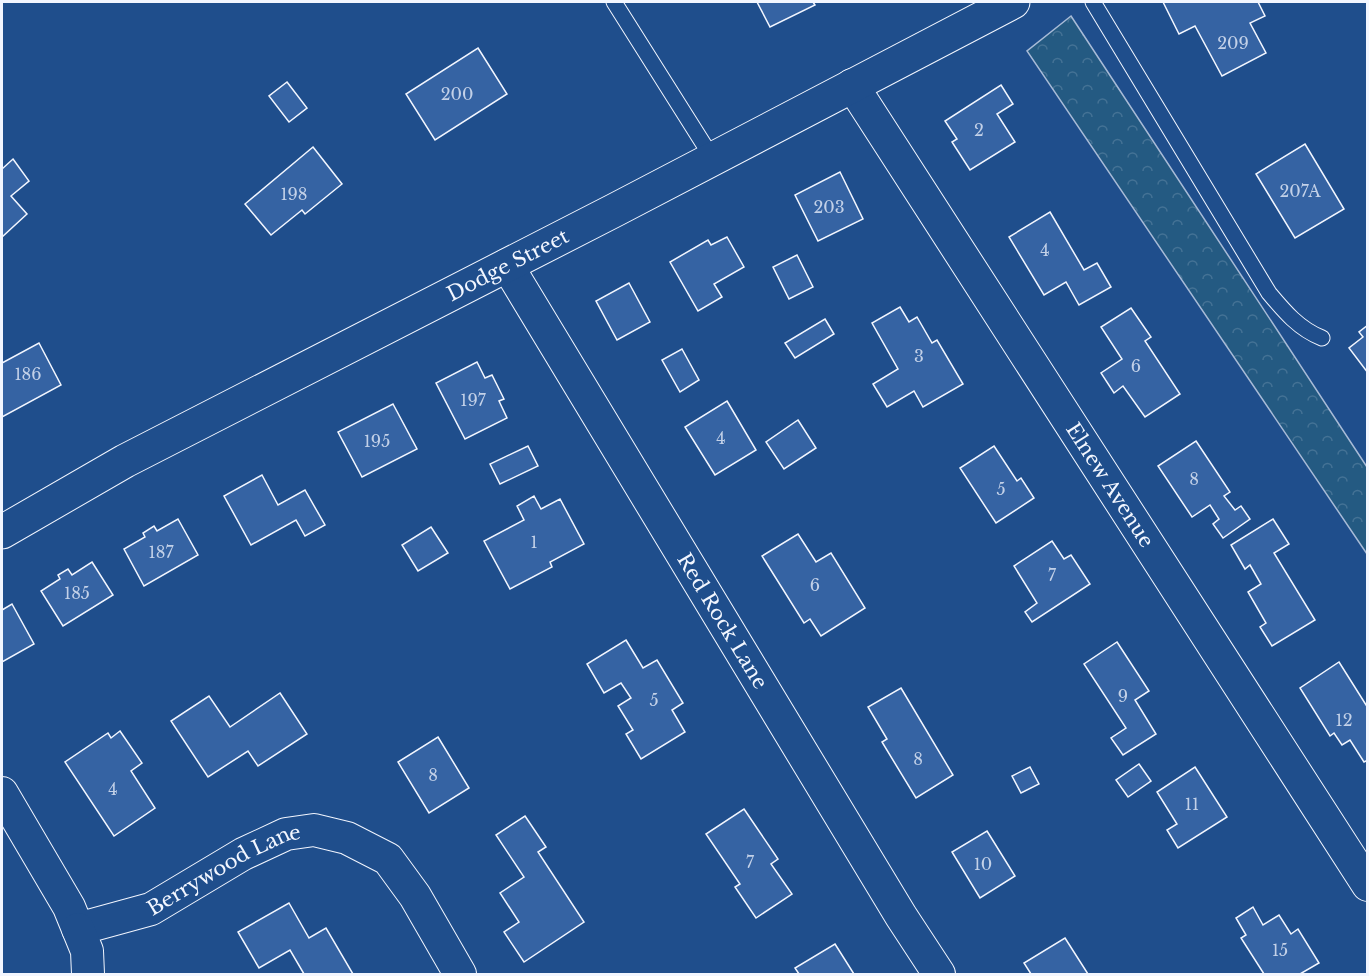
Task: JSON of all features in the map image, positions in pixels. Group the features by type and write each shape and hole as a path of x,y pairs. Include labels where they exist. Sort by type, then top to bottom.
{"main road":[{"name":"Dodge Street","path":"2,532 125,461 1013,2"}],"street":[{"name":"Elnew Avenue","path":"852,85 1368,885"},
{"name":"Red Rock Lane","path":"507,265 888,896 939,975"},
{"path":"2,794 69,907 87,951 88,975"},
{"name":"Berrywood Lane","path":"78,929 151,909 243,854 286,834 314,830 347,838 388,860 415,896 460,975"}],"lane":[{"path":"614,2 713,159"},
{"path":"1093,2 1269,292 1287,315 1311,334 1322,338"}],"green space":[{"path":"1071,16 1367,467 1367,554 1027,51"}],"building":[{"path":"757,2 813,2 815,5 770,27"},
{"path":"1163,2 1258,2 1265,16 1250,23 1266,53 1222,76 1195,26 1179,34"},
{"path":"478,48 507,94 435,140 406,94"},
{"path":"287,82 307,108 289,122 269,96"},
{"path":"1001,85 1013,104 997,114 1015,142 970,170 952,142 957,139 945,121"},
{"path":"1305,144 1344,209 1295,238 1256,174"},
{"path":"313,147 342,184 305,214 302,210 271,235 245,204"},
{"path":"13,159 29,181 11,196 27,214 2,237 2,169"},
{"path":"840,172 863,219 818,241 795,195"},
{"path":"1050,212 1084,270 1097,263 1111,287 1079,305 1066,282 1044,295 1009,237"},
{"path":"727,237 744,267 714,284 722,297 698,311 670,262 708,240 711,245"},
{"path":"797,255 813,287 789,299 773,267"},
{"path":"629,283 650,322 617,340 596,301"},
{"path":"900,307 909,322 917,317 932,343 937,340 963,384 923,407 914,391 887,407 873,384 898,369 872,323"},
{"path":"1131,308 1151,337 1145,341 1180,394 1145,417 1123,386 1114,393 1101,373 1122,359 1101,327"},
{"path":"825,319 834,334 795,358 785,343"},
{"path":"1368,325 1368,373 1349,348 1363,337 1359,332"},
{"path":"39,343 61,385 2,417 2,363"},
{"path":"682,349 699,380 680,392 662,360"},
{"path":"477,362 485,378 492,375 504,399 499,401 507,418 465,439 436,383"},
{"path":"727,401 756,450 715,475 685,427"},
{"path":"393,404 417,449 362,477 338,432"},
{"path":"798,420 816,448 784,469 766,442"},
{"path":"1196,441 1230,492 1224,496 1235,510 1241,506 1250,519 1223,538 1213,524 1219,519 1210,505 1192,517 1158,466"},
{"path":"528,446 538,466 500,484 490,464"},
{"path":"994,446 1017,481 1021,478 1034,498 996,523 960,468"},
{"path":"262,475 278,505 305,490 325,525 305,536 296,520 251,545 224,496"},
{"path":"534,496 541,509 560,499 584,544 550,562 552,567 510,589 484,541 524,520 517,506"},
{"path":"178,519 198,555 144,586 124,549 145,537 143,533 154,526 157,531"},
{"path":"1273,519 1289,544 1274,553 1315,620 1272,646 1260,627 1266,623 1248,592 1261,584 1250,565 1245,569 1231,545"},
{"path":"431,527 448,553 418,571 402,545"},
{"path":"798,534 816,562 831,553 865,608 821,636 810,619 804,623 762,556"},
{"path":"1052,541 1064,559 1071,555 1090,584 1032,622 1025,612 1037,603 1014,566"},
{"path":"92,562 113,595 63,626 41,591 60,579 58,575 68,569 72,575"},
{"path":"12,604 34,644 2,662 2,610"},
{"path":"626,640 643,668 657,660 683,703 672,710 685,732 641,759 626,734 633,730 618,706 631,698 621,683 604,693 587,664"},
{"path":"1117,642 1149,691 1135,700 1156,734 1123,755 1111,738 1126,728 1084,664"},
{"path":"1339,662 1368,708 1368,760 1364,762 1350,740 1342,745 1334,733 1330,736 1300,688"},
{"path":"901,688 953,775 916,798 882,742 887,739 868,707"},
{"path":"280,693 307,734 258,766 248,751 208,777 171,721 209,696 230,727"},
{"path":"120,731 142,763 131,771 155,808 114,836 65,762 108,733 111,738"},
{"path":"438,737 469,788 429,813 398,762"},
{"path":"1139,764 1151,781 1128,797 1116,780"},
{"path":"1030,767 1039,784 1021,793 1012,776"},
{"path":"1195,767 1227,817 1178,848 1167,830 1177,824 1157,792"},
{"path":"744,809 778,859 771,864 792,894 756,918 735,887 740,884 706,834"},
{"path":"525,816 546,847 538,852 584,922 524,962 504,932 519,922 500,893 524,877 496,835"},
{"path":"987,831 1015,876 980,898 952,852"},
{"path":"289,903 309,938 326,928 353,974 304,974 290,950 259,968 238,932"},
{"path":"1253,907 1263,925 1279,915 1291,934 1298,929 1319,963 1300,974 1264,974 1241,938 1246,935 1236,918"},
{"path":"1065,938 1088,974 1031,974 1024,963"},
{"path":"835,944 854,974 799,974 795,968"}]}
